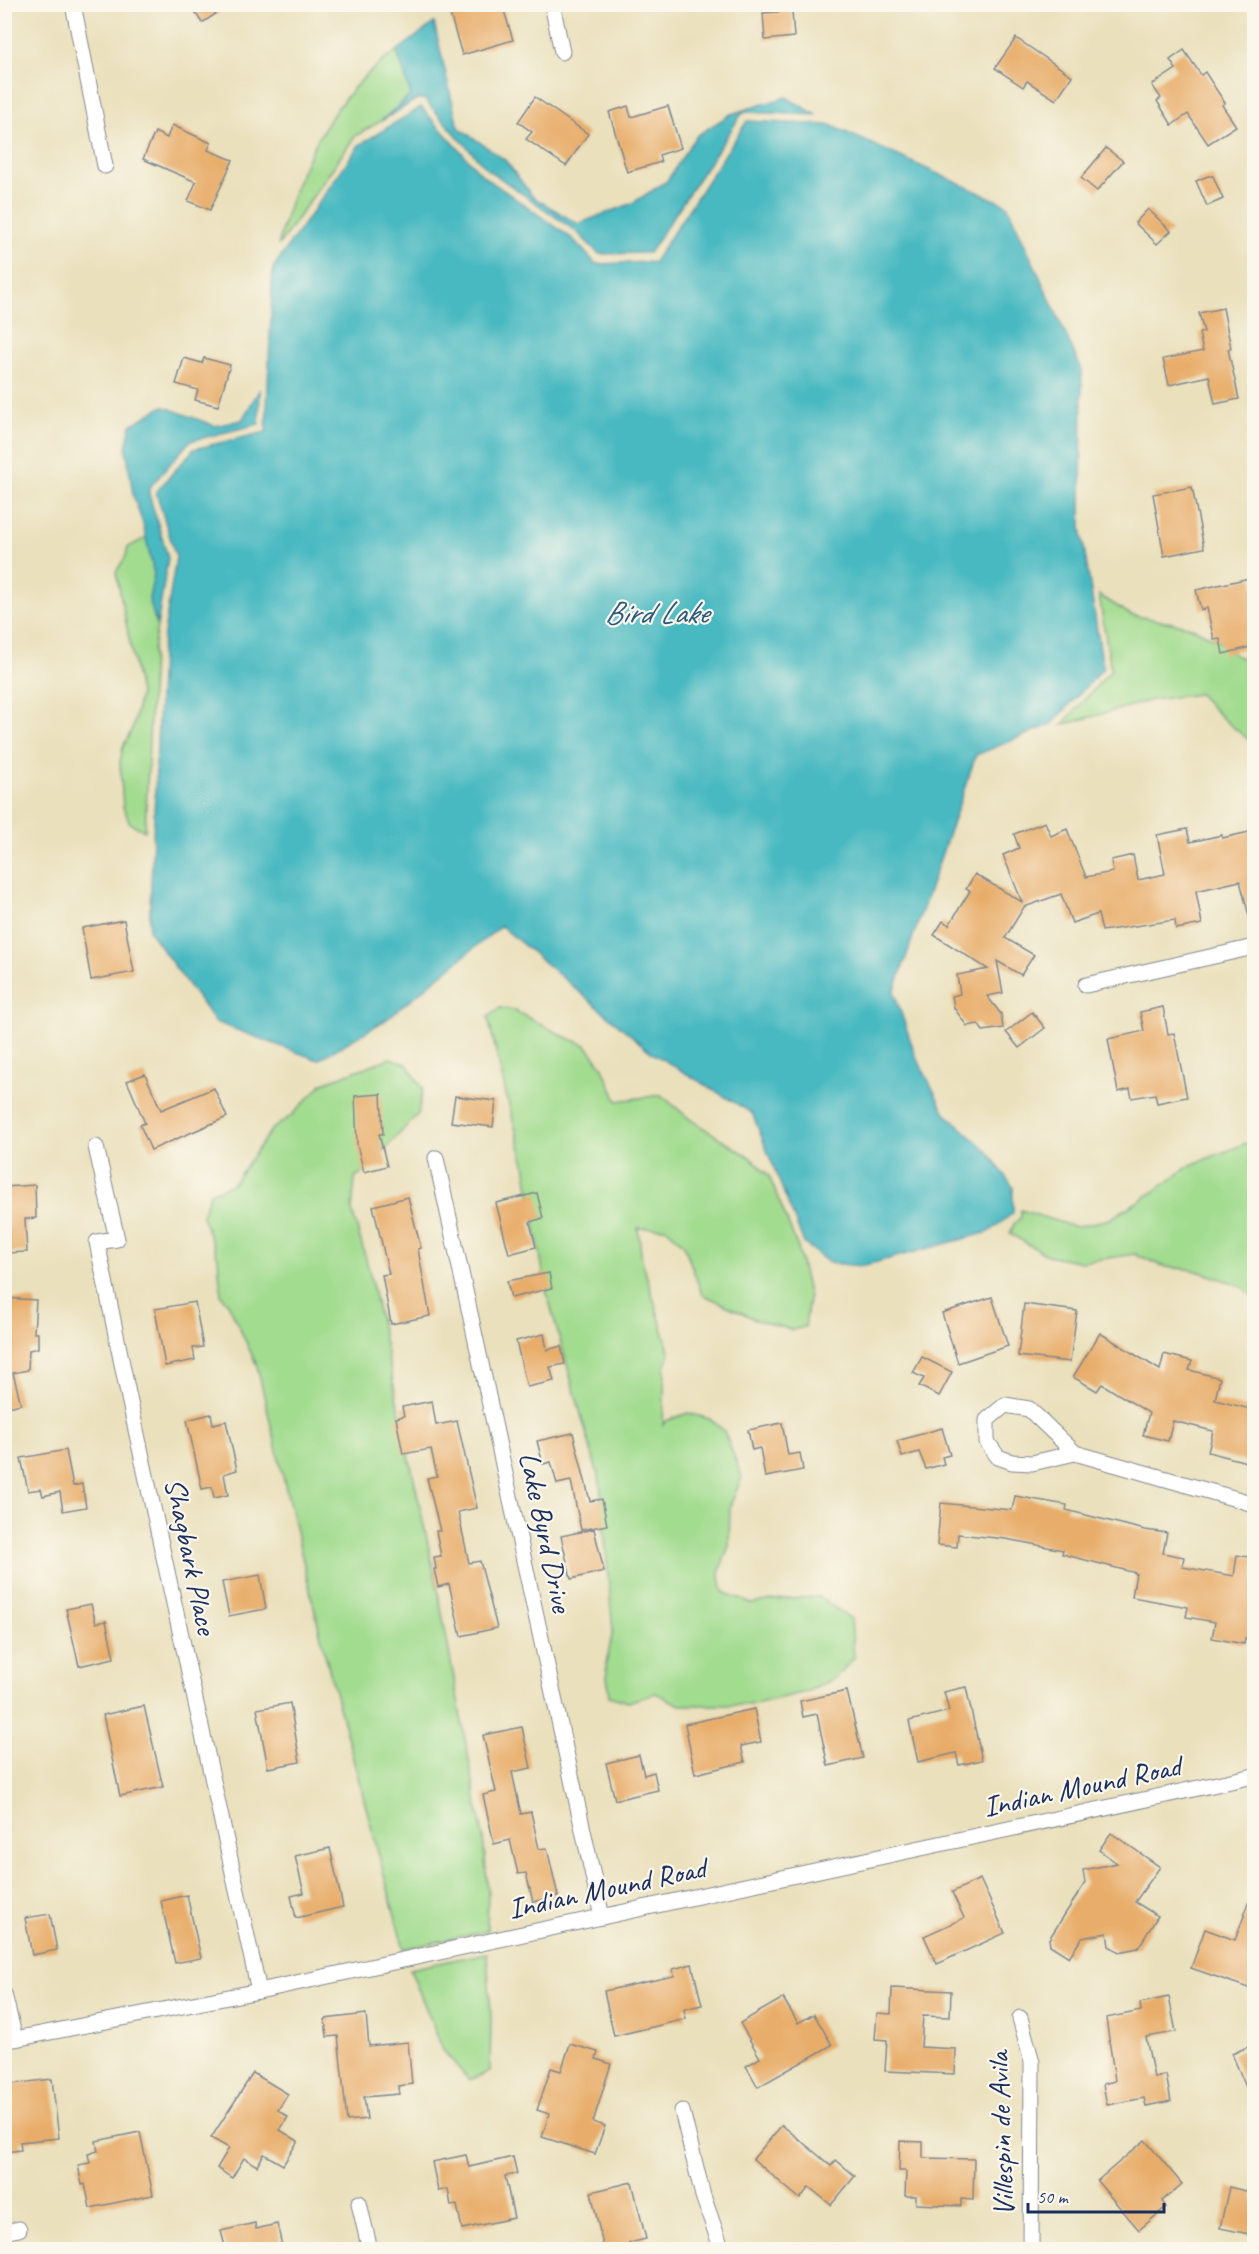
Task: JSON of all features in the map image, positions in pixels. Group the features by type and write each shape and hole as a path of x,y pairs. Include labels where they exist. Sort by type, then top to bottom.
{"street":[{"path":"73,4 105,166"},
{"path":"552,4 562,52"},
{"path":"1086,985 1254,947"},
{"name":"Shagbark Place","path":"96,1147 117,1239 97,1242 100,1258 259,1991"},
{"name":"Lake Byrd Drive","path":"436,1158 602,1917"},
{"path":"1075,1453 1032,1463 1012,1462 998,1457 987,1442 987,1420 1005,1406 1029,1409 1075,1453 1254,1504"},
{"name":"Indian Mound Road","path":"4,1994 15,2038 259,1991 1254,1776"},
{"name":"Villespin de Avila","path":"1020,2018 1032,2062 1031,2250"},
{"path":"682,2111 704,2196 722,2250"},
{"path":"359,2203 370,2250"}],"green space":[{"path":"397,51 411,95 381,121 355,136 278,246 294,190 319,137 353,89"},
{"path":"146,538 154,574 149,599 157,626 153,651 145,831 130,823 123,807 120,762 123,747 133,727 140,694 116,572 126,556 128,547"},
{"path":"1099,595 1131,615 1188,626 1218,640 1235,655 1254,664 1254,744 1222,718 1199,694 1152,700 1062,725 1111,670"},
{"path":"500,1008 514,1010 563,1036 586,1045 602,1066 617,1101 661,1095 691,1120 753,1159 769,1176 798,1248 809,1298 805,1327 792,1330 757,1320 702,1294 684,1245 666,1228 638,1228 642,1261 670,1354 665,1365 663,1425 666,1421 688,1413 710,1419 724,1431 742,1477 730,1506 729,1546 719,1572 723,1592 752,1604 819,1597 851,1619 854,1658 835,1678 806,1692 750,1705 680,1705 656,1693 628,1702 609,1696 606,1664 613,1631 600,1482 546,1290 525,1164 488,1017"},
{"path":"390,1058 407,1064 423,1089 418,1114 384,1150 368,1157 365,1172 355,1178 352,1210 369,1270 437,1586 483,1837 488,1892 487,1931 404,1949 325,1654 257,1366 229,1305 221,1295 218,1258 202,1216 210,1193 236,1180 271,1130 292,1115 323,1083"},
{"path":"1254,1140 1254,1297 1239,1285 1194,1270 1165,1267 1135,1254 1082,1262 1047,1255 1010,1234 1014,1224 1021,1217 1021,1210 1075,1227 1110,1219 1191,1165"},
{"path":"487,1953 491,2015 490,2072 469,2080 443,2050 410,1969"}],"water":[{"path":"434,23 458,127 505,160 533,197 578,224 633,203 667,181 696,136 731,114 786,97 817,115 745,112 649,253 599,254 577,232 487,169 424,99 417,99 381,121 411,95 397,51"},
{"name":"Bird Lake","path":"421,107 482,175 573,239 596,264 654,262 747,121 830,125 1007,205 1082,370 1081,528 1103,668 1052,724 976,755 894,992 915,1054 945,1113 988,1152 1013,1187 1013,1213 989,1232 862,1266 829,1263 804,1243 752,1113 652,1053 501,926 386,1020 318,1060 215,1022 149,931 161,653 176,557 156,492 194,449 266,432 273,268 359,145"},
{"path":"260,389 259,424 190,441 149,488 168,558 157,626 149,599 154,574 143,524 133,495 126,447 131,425 163,406 215,426 242,420"}],"building":[{"path":"190,4 231,4 202,23"},
{"path":"447,4 502,4 513,40 462,55"},
{"path":"792,11 794,37 765,40 763,13"},
{"path":"1016,38 1072,76 1056,100 1027,81 1023,87 995,68"},
{"path":"1184,50 1201,75 1205,72 1225,103 1222,105 1236,126 1208,144 1188,114 1172,125 1157,101 1161,98 1152,85 1176,69 1170,60"},
{"path":"535,97 588,134 566,166 526,139 532,132 518,122"},
{"path":"628,106 631,117 668,106 681,148 659,155 661,162 627,172 609,112"},
{"path":"172,125 211,143 208,150 233,160 210,210 188,201 196,182 143,159 155,132 167,138"},
{"path":"1106,148 1123,161 1097,191 1081,178"},
{"path":"1213,176 1223,199 1207,206 1196,181"},
{"path":"1148,209 1171,231 1157,244 1135,223"},
{"path":"1223,308 1231,348 1228,349 1239,399 1215,404 1209,376 1169,385 1163,359 1203,351 1199,333 1204,332 1199,313"},
{"path":"184,358 202,363 204,358 230,365 218,406 195,400 198,390 176,384"},
{"path":"1192,487 1204,548 1164,556 1153,494"},
{"path":"1254,577 1254,646 1223,654 1220,639 1214,640 1207,608 1201,610 1196,590"},
{"path":"1045,822 1051,836 1067,829 1086,877 1113,872 1111,860 1133,855 1138,880 1165,874 1157,835 1187,829 1190,842 1254,831 1254,916 1249,916 1240,881 1196,891 1202,924 1176,929 1175,920 1102,931 1098,914 1072,923 1061,894 1024,907 1005,938 1034,955 1021,975 997,961 1003,993 987,996 1001,1014 1003,1028 983,1031 978,1024 967,1026 954,1008 952,996 960,994 957,975 988,969 934,935 943,921 949,925 970,891 966,889 975,874 1022,902 1003,855 1019,848 1014,834"},
{"path":"124,920 134,972 91,980 82,928"},
{"path":"1163,1007 1168,1034 1174,1033 1187,1097 1157,1103 1155,1094 1132,1098 1130,1089 1118,1092 1108,1039 1144,1031 1140,1012"},
{"path":"1032,1012 1045,1028 1019,1048 1006,1032"},
{"path":"145,1074 161,1110 214,1088 227,1117 151,1150 140,1125 145,1123 127,1081"},
{"path":"381,1094 383,1134 379,1134 387,1166 364,1172 357,1145 355,1096"},
{"path":"455,1096 496,1101 493,1127 451,1122"},
{"path":"35,1185 36,1218 25,1219 27,1252 5,1253 5,1187"},
{"path":"537,1193 543,1218 530,1222 536,1247 509,1254 496,1203"},
{"path":"408,1197 421,1248 418,1249 430,1316 391,1324 382,1275 389,1274 373,1206"},
{"path":"549,1273 552,1288 511,1298 507,1281"},
{"path":"992,1297 1008,1346 958,1363 942,1313"},
{"path":"4,1298 36,1300 34,1333 38,1333 38,1348 29,1350 28,1370 13,1373 21,1404 4,1408"},
{"path":"195,1302 203,1347 193,1348 195,1360 165,1366 155,1309"},
{"path":"1024,1304 1077,1311 1070,1362 1018,1356"},
{"path":"1100,1333 1160,1370 1164,1354 1192,1361 1189,1370 1220,1378 1215,1400 1254,1410 1254,1464 1208,1452 1213,1431 1173,1421 1168,1441 1143,1435 1149,1413 1102,1384 1097,1391 1073,1377"},
{"path":"544,1334 547,1350 561,1346 565,1364 550,1367 554,1381 527,1387 516,1341"},
{"path":"922,1357 952,1372 939,1396 919,1386 924,1378 913,1373"},
{"path":"432,1401 436,1425 457,1421 477,1508 458,1512 469,1563 480,1561 497,1628 461,1636 449,1584 438,1587 434,1569 436,1569 434,1557 441,1556 436,1531 440,1531 427,1478 437,1476 431,1449 403,1454 396,1418 404,1416 402,1407"},
{"path":"211,1414 213,1424 226,1421 237,1470 224,1474 228,1495 214,1498 212,1487 202,1489 187,1420"},
{"path":"782,1423 788,1455 800,1453 803,1470 765,1477 760,1448 752,1450 748,1430"},
{"path":"942,1428 950,1455 942,1457 944,1464 926,1469 919,1452 902,1457 897,1441"},
{"path":"573,1433 590,1501 602,1499 607,1525 581,1530 571,1481 557,1484 551,1462 543,1464 537,1441"},
{"path":"66,1450 73,1486 82,1484 86,1507 63,1511 60,1492 43,1496 41,1489 28,1491 21,1458"},
{"path":"1015,1496 1067,1505 1066,1510 1145,1530 1167,1533 1163,1553 1184,1557 1182,1567 1234,1576 1237,1555 1254,1558 1254,1640 1245,1638 1244,1644 1212,1638 1215,1622 1186,1617 1188,1607 1132,1597 1136,1573 1062,1554 1063,1550 1006,1539 958,1534 957,1547 937,1545 941,1503 1012,1510"},
{"path":"594,1529 604,1571 571,1579 561,1536"},
{"path":"260,1575 266,1609 229,1616 222,1582"},
{"path":"91,1604 96,1623 106,1621 114,1658 79,1666 66,1609"},
{"path":"966,1687 982,1760 959,1765 956,1753 918,1762 909,1721 949,1711 944,1692"},
{"path":"847,1691 863,1758 828,1766 817,1714 803,1717 800,1701"},
{"path":"290,1703 300,1762 268,1768 257,1709"},
{"path":"144,1706 163,1787 120,1796 103,1715"},
{"path":"754,1709 761,1742 741,1746 745,1762 695,1774 685,1724"},
{"path":"522,1727 531,1768 512,1772 521,1814 531,1812 539,1849 547,1848 558,1896 533,1902 526,1873 518,1874 510,1840 494,1844 483,1795 496,1792 483,1735"},
{"path":"639,1755 644,1775 654,1772 658,1790 615,1800 606,1763"},
{"path":"1111,1833 1160,1867 1135,1902 1158,1916 1138,1948 1119,1952 1109,1946 1107,1933 1082,1938 1069,1957 1050,1945 1049,1939 1085,1883 1083,1870 1117,1863 1099,1850"},
{"path":"330,1848 343,1907 296,1918 291,1896 304,1893 295,1856"},
{"path":"980,1879 1005,1933 937,1964 924,1936 964,1918 952,1892"},
{"path":"1253,1892 1254,1990 1191,1968 1205,1929 1235,1940"},
{"path":"187,1895 201,1958 175,1963 161,1901"},
{"path":"50,1914 57,1950 32,1955 25,1918"},
{"path":"692,1964 702,2005 684,2009 686,2019 614,2036 604,1991 674,1976 673,1969"},
{"path":"892,1988 951,1991 950,2017 923,2016 921,2047 956,2049 955,2074 885,2071 887,2040 875,2039 877,2013 891,2014"},
{"path":"1169,1997 1176,2032 1146,2037 1154,2078 1166,2075 1171,2101 1146,2106 1144,2098 1107,2105 1103,2084 1115,2081 1106,2018 1141,2011 1140,2003"},
{"path":"783,1998 798,2023 814,2014 832,2045 758,2087 746,2066 760,2058 740,2023"},
{"path":"366,2014 369,2046 408,2042 412,2084 398,2086 399,2094 364,2097 367,2119 347,2121 338,2036 327,2037 325,2019"},
{"path":"570,2044 598,2052 596,2059 611,2064 593,2122 605,2126 595,2154 542,2137 549,2114 537,2110 551,2068 561,2071"},
{"path":"1254,2044 1254,2106 1232,2054"},
{"path":"253,2073 288,2094 278,2110 288,2117 280,2130 298,2141 283,2165 264,2154 257,2166 244,2158 232,2178 217,2168 229,2148 211,2138"},
{"path":"52,2079 59,2138 20,2142 21,2150 4,2152 4,2085"},
{"path":"782,2125 831,2166 836,2160 855,2176 831,2205 809,2187 800,2199 753,2159"},
{"path":"140,2132 153,2195 90,2208 78,2165 90,2163 88,2154 98,2151 96,2141"},
{"path":"1145,2140 1182,2184 1162,2201 1166,2207 1139,2230 1097,2181"},
{"path":"900,2141 923,2142 923,2158 974,2159 973,2200 961,2199 961,2206 916,2204 916,2196 905,2196 906,2171 899,2171"},
{"path":"466,2155 469,2167 513,2157 517,2174 505,2176 514,2218 462,2229 457,2205 451,2206 448,2189 438,2191 432,2162"},
{"path":"632,2182 646,2239 629,2243 631,2250 604,2250 591,2192"},
{"path":"1229,2187 1254,2193 1254,2235 1220,2228"},
{"path":"255,2223 256,2229 277,2224 283,2250 226,2250 221,2231"}]}
